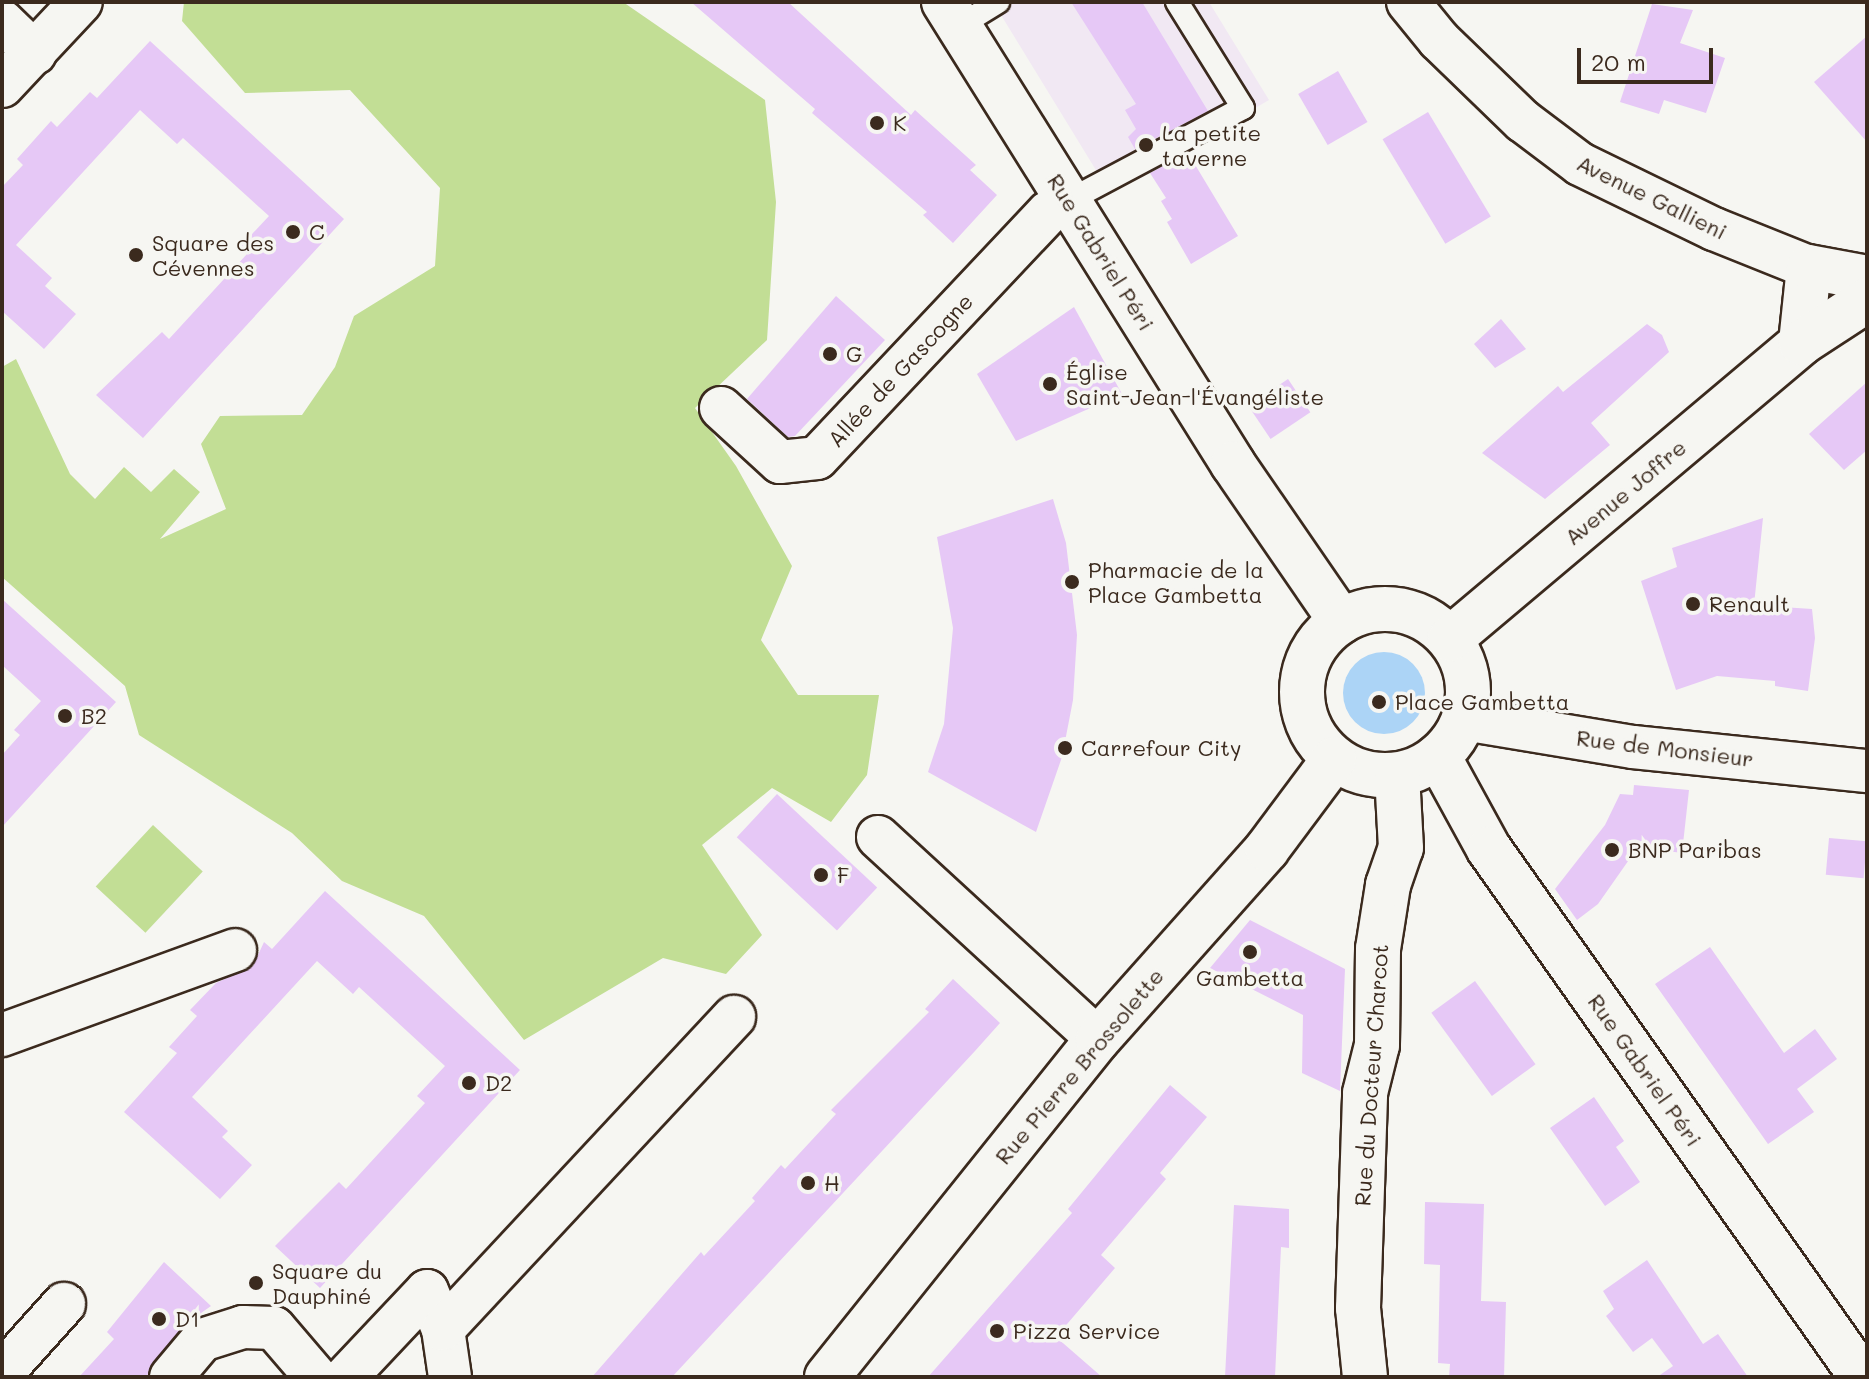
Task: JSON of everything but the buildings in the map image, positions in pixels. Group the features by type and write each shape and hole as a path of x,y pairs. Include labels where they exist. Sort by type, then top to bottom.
{"street":[{"path":"2,86 81,2"},
{"name":"Avenue Gallieni","path":"1408,2 1439,40 1523,121 1580,164 1714,229 1809,267"},
{"name":"Rue Gabriel Péri","path":"952,14 1280,537 1341,621"},
{"path":"2,21 35,53"},
{"name":"Allée de Gascogne","path":"721,408 780,462 817,458 1048,213 1068,201"},
{"path":"1801,343 1809,267 1867,278"},
{"name":"Avenue Joffre","path":"1450,639 1801,343 1867,300"},
{"path":"1399,610 1432,623 1450,639 1467,678 1464,719 1438,756 1397,775 1375,776 1334,759 1306,722 1302,689 1310,654 1341,621 1363,611 1399,610"},
{"name":"Rue de Monsieur","path":"1464,719 1633,747 1867,771"},
{"name":"Rue Gabriel Péri","path":"1438,756 1489,849 1862,1377"},
{"name":"Rue Pierre Brossolette","path":"827,1377 1098,1039 1267,849 1334,759"},
{"name":"Rue du Docteur Charcot","path":"1365,1377 1358,1308 1365,1093 1377,1045 1378,949 1388,885 1401,848 1397,775"},
{"path":"878,837 1098,1039"},
{"path":"2,1035 235,950"},
{"path":"443,1329 734,1017"},
{"path":"346,1377 427,1291 443,1329 450,1377"},
{"path":"2,1373 64,1304"},
{"path":"171,1377 202,1340 243,1327 274,1328 316,1377"}],"lane":[{"path":"952,14 998,2"},
{"path":"1068,201 1243,108 1177,2"}],"shaded area":[{"path":"993,2 1209,2 1269,100 1110,193"}],"green space":[{"path":"184,2 623,2 765,100 776,202 767,340 695,408 736,466 792,566 761,640 798,695 879,695 867,775 831,822 772,788 702,845 762,935 726,974 663,958 524,1040 424,916 342,881 292,833 139,735 125,686 2,577 2,367 16,359 70,474 95,499 124,467 151,492 174,469 200,492 160,539 226,509 201,444 220,416 302,415 335,367 354,316 435,266 440,188 350,90 245,93 182,21"},
{"path":"153,825 203,871 145,933 96,886"}],"water":[{"path":"1376,652 1392,652 1407,659 1418,670 1425,693 1422,709 1413,722 1392,734 1376,734 1361,727 1350,716 1343,701 1343,685 1350,670 1361,659"}],"place":[{"name":"K","path":"877,123"},
{"name":"La petite taverne","path":"1146,145"},
{"name":"C","path":"293,232"},
{"name":"Square des Cévennes","path":"136,255"},
{"name":"G","path":"830,354"},
{"name":"Église Saint-Jean-l'Évangéliste","path":"1050,384"},
{"name":"Pharmacie de la Place Gambetta","path":"1072,582"},
{"name":"Renault","path":"1693,604"},
{"name":"Place Gambetta","path":"1379,702"},
{"name":"B2","path":"65,716"},
{"name":"Carrefour City","path":"1065,748"},
{"name":"BNP Paribas","path":"1612,850"},
{"name":"F","path":"821,875"},
{"name":"Gambetta","path":"1250,952"},
{"name":"D2","path":"469,1083"},
{"name":"H","path":"808,1183"},
{"name":"Square du Dauphiné","path":"256,1283"},
{"name":"D1","path":"159,1319"},
{"name":"Pizza Service","path":"997,1331"}]}
